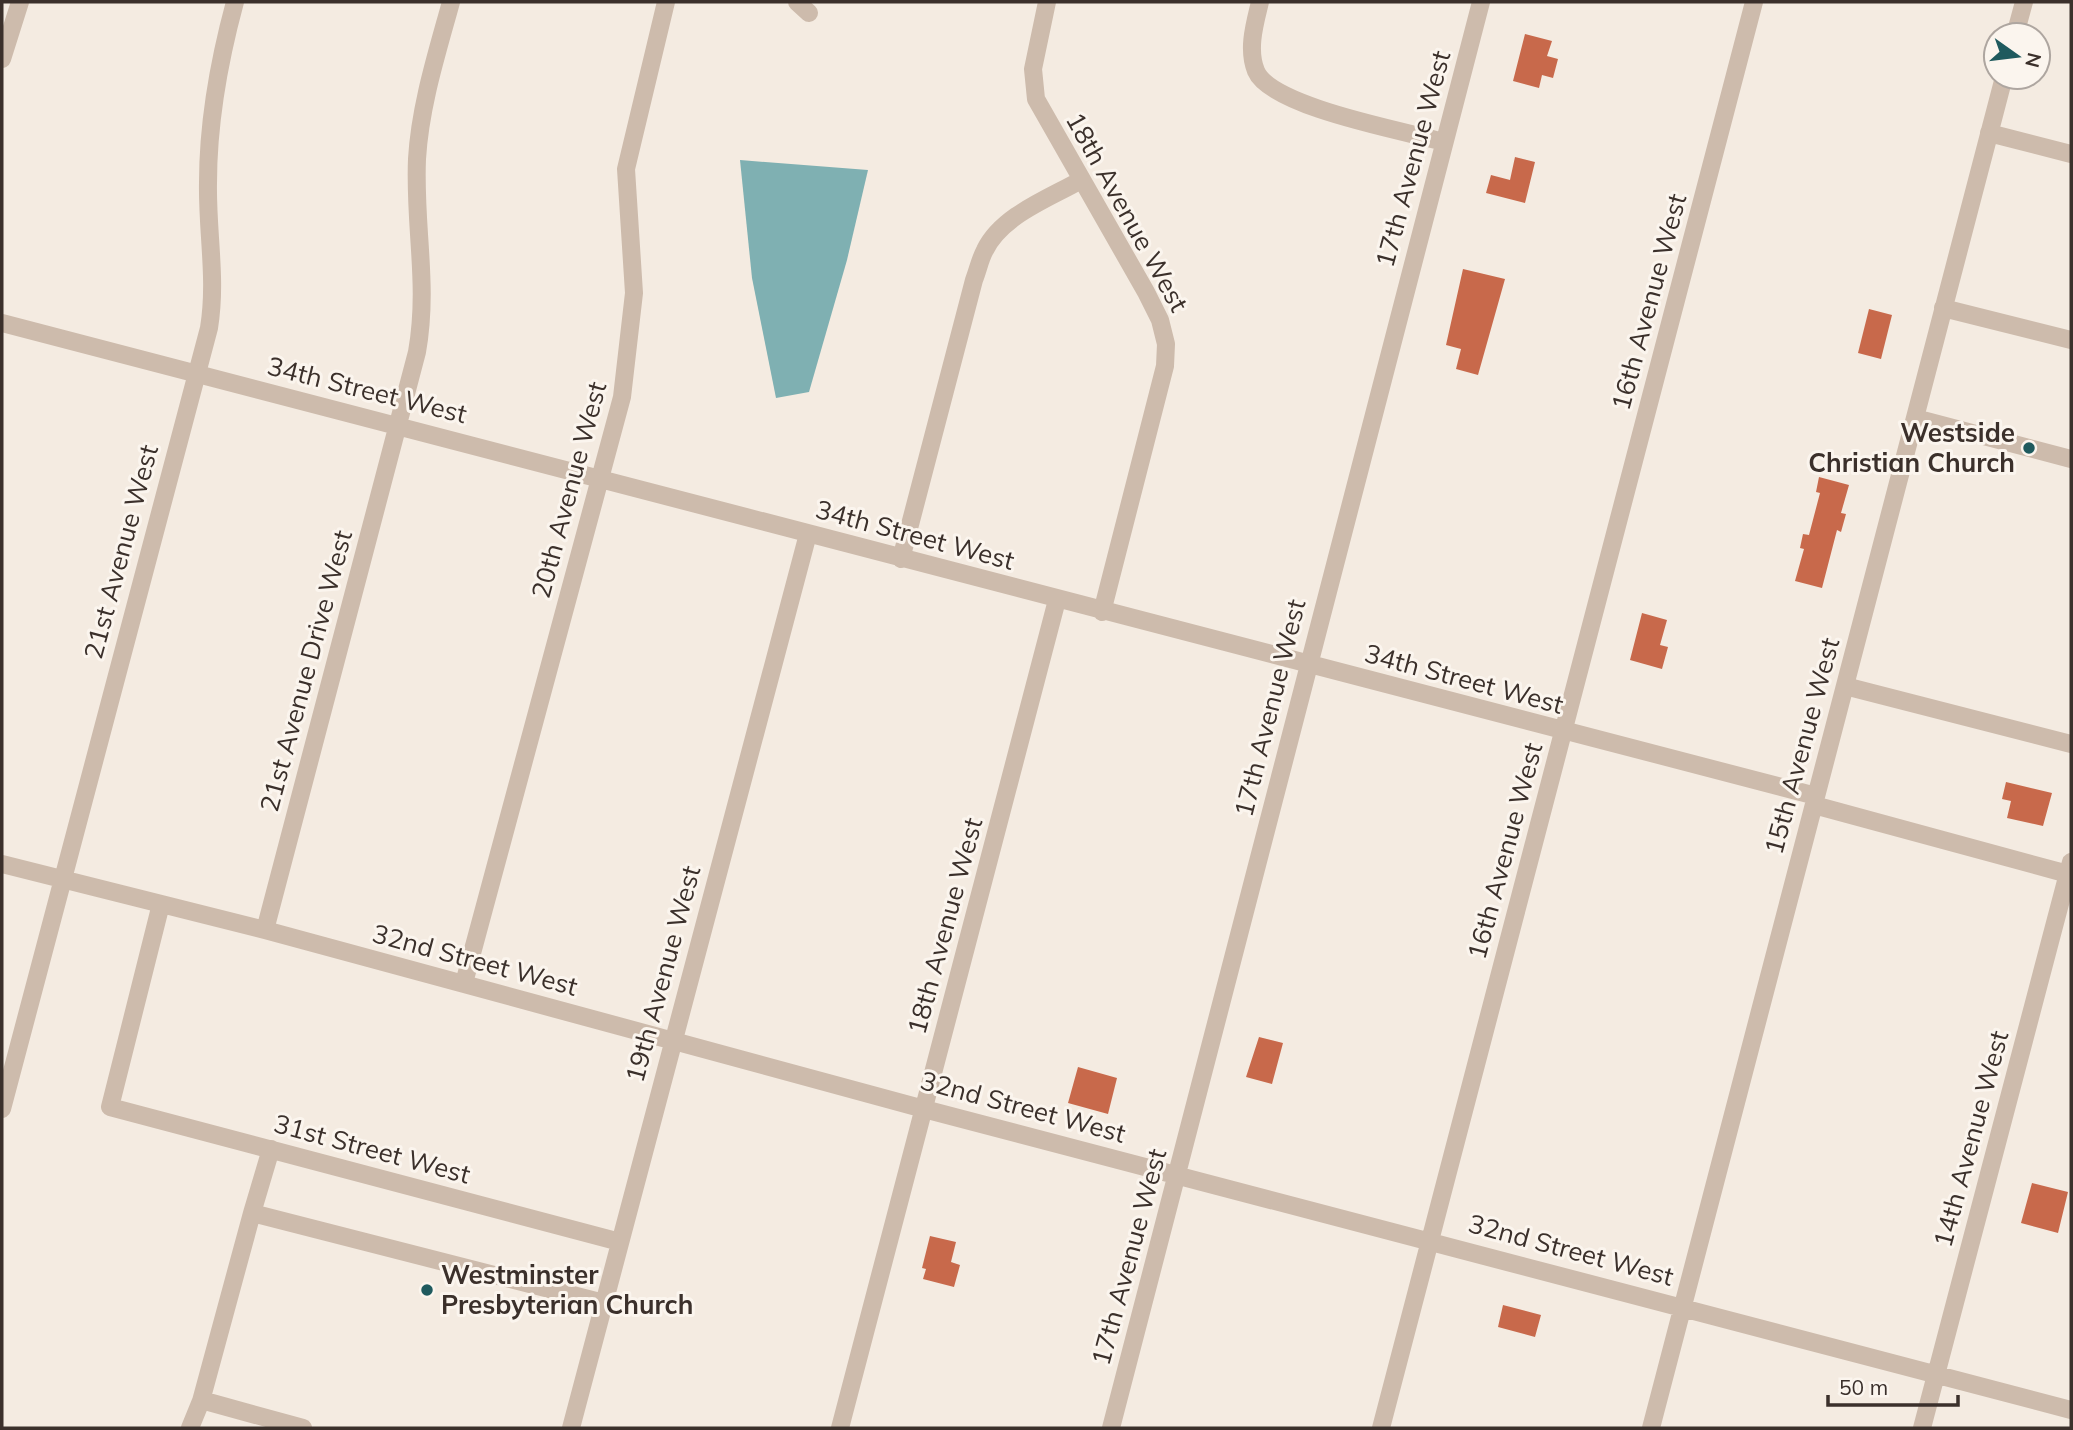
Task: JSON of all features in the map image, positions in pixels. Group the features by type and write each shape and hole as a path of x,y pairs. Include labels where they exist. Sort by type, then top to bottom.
{"street":[{"path":"2,59 20,2"},
{"name":"21st Avenue West","path":"2,1108 60,880 209,328 215,295 209,235 208,159 216,82 235,2"},
{"name":"21st Avenue Drive West","path":"265,930 398,425 423,315 424,268 416,211 422,117 451,2"},
{"name":"20th Avenue West","path":"464,984 622,397 634,293 626,169 666,2"},
{"name":"18th Avenue West","path":"1047,2 1033,69 1035,90 1049,124 1146,292 1160,320 1166,344 1158,396 1102,612"},
{"path":"1260,2 1252,58 1256,71 1271,90 1302,104 1444,142"},
{"name":"17th Avenue West","path":"1111,1428 1481,2"},
{"name":"16th Avenue West","path":"1381,1428 1754,2"},
{"path":"2019,21 2024,2"},
{"name":"15th Avenue West","path":"1651,1428 2000,91"},
{"path":"1989,132 2071,154"},
{"path":"901,559 985,250 1000,230 1019,215 1081,180"},
{"path":"1943,308 2071,340"},
{"name":"34th Street West","path":"2,323 1564,732 2070,868"},
{"path":"1914,418 2071,459"},
{"name":"19th Avenue West","path":"571,1428 808,534"},
{"name":"18th Avenue West","path":"840,1428 1057,600"},
{"path":"1845,686 2071,744"},
{"name":"32nd Street West","path":"2,864 265,930 924,1109 2071,1410"},
{"name":"14th Avenue West","path":"1922,1428 2070,868"},
{"name":"31st Street West","path":"160,905 110,1107 620,1242"},
{"path":"190,1428 201,1401 271,1149"},
{"path":"252,1213 604,1303"},
{"path":"201,1401 303,1428"}],"water":[{"path":"740,160 868,170 847,260 809,392 776,398 752,278"}],"building":[{"path":"1525,34 1552,41 1547,56 1558,59 1553,78 1542,75 1539,88 1513,81"},
{"path":"1515,157 1535,162 1525,203 1486,193 1491,175 1510,180"},
{"path":"1463,269 1505,279 1478,375 1456,369 1461,349 1446,345"},
{"path":"1869,309 1892,315 1881,359 1858,353"},
{"path":"1819,477 1849,485 1841,513 1846,514 1841,532 1837,530 1822,588 1795,581 1804,549 1800,548 1803,534 1809,535 1820,493 1816,492"},
{"path":"1642,613 1667,620 1660,645 1668,647 1662,669 1630,660"},
{"path":"2006,782 2052,793 2043,826 2007,818 2011,801 2002,799"},
{"path":"1259,1037 1283,1043 1272,1084 1246,1077"},
{"path":"1078,1067 1117,1078 1108,1114 1068,1103"},
{"path":"2032,1183 2068,1192 2058,1233 2021,1223"},
{"path":"930,1236 956,1242 951,1262 960,1265 954,1287 923,1279 926,1269 922,1268"},
{"path":"1503,1305 1541,1315 1535,1337 1498,1327"}],"place":[{"name":"Westside Christian Church","path":"2029,448"},
{"name":"Westminster Presbyterian Church","path":"427,1290"}]}
